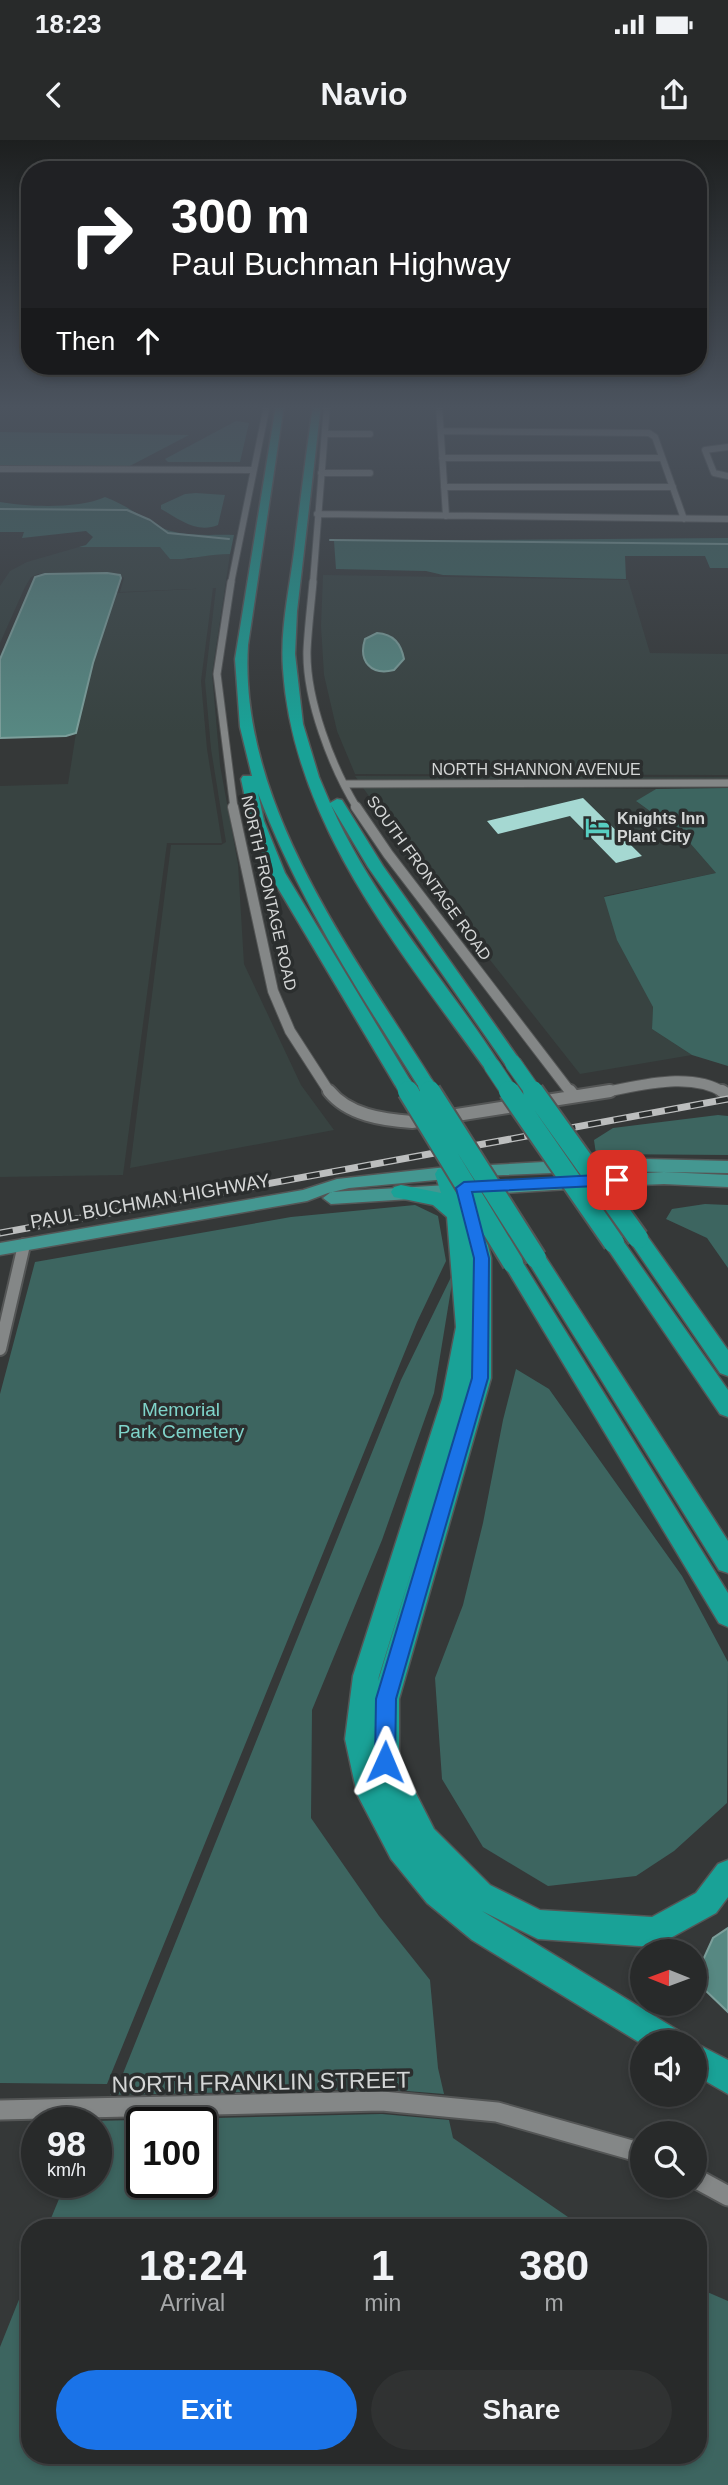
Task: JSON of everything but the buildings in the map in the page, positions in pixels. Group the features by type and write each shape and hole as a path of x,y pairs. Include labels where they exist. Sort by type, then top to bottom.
{"highway":[{"path":"263,514 243,645 243,697 258,779 287,849 426,1086 728,1562"},
{"path":"304,514 288,643 293,708 303,747 325,807 360,878 728,1408"},
{"path":"247,728 246,767 257,821 277,873 728,1615"},
{"path":"303,747 376,867 728,1367"},
{"path":"455,1180 467,1327 453,1399 366,1676 358,1739 371,1794 401,1849 437,1893 482,1930 648,2030"},
{"path":"455,1180 481,1258 480,1378 386,1699 385,1762 424,1839 480,1895 538,1924 654,1932 706,1903 728,1874"},
{"path":"401,1192 439,1199 457,1214"},
{"path":"699,1569 728,1626"},
{"path":"707,2066 728,2078"}],"main road":[{"name":"PAUL BUCHMAN HIGHWAY","path":"307,1195 318,1199 401,1192 455,1180 538,1167 623,1164 728,1167"},
{"name":"PAUL BUCHMAN HIGHWAY","path":"0,1249 307,1195 316,1189 455,1180 529,1184 676,1178"},
{"path":"676,1178 728,1181"},
{"path":"676,1178 728,1191"}],"street":[{"name":"NORTH FRONTAGE ROAD","path":"243,514 231,573 217,674 225,765 273,991 290,1031 332,1095 354,1110 383,1121 412,1122 674,1081 714,1086 728,1095"},
{"name":"SOUTH FRONTAGE ROAD","path":"317,514 307,654 316,712 344,784 388,854 573,1095"},
{"path":"345,514 728,519"},
{"path":"682,514 684,519"},
{"name":"NORTH SHANNON AVENUE","path":"344,784 728,783"},
{"path":"0,1349 24,1245"},
{"name":"NORTH FRANKLIN STREET","path":"0,2110 382,2101 497,2112 630,2150"},
{"path":"707,2185 728,2196"}],"shaded area":[{"path":"79,547 160,547 188,560 203,554 230,554 212,674 220,765 238,864 244,964 301,1085 334,1130 130,1168 171,845 221,845 226,842 211,749 205,681 216,588 120,592 124,578 118,573 38,574 31,577 25,587 0,643 0,586 10,571 27,562"},
{"path":"323,575 628,580 650,653 728,654 728,775 355,774 337,731 324,675 321,626"},
{"path":"213,588 201,681 207,749 222,843 167,843 123,1175 0,1177 0,786 68,784 76,733 93,663 115,593"},
{"path":"355,776 728,777 728,780 358,780"},
{"path":"361,785 656,789 637,802 683,835 716,873 604,896 653,1007 652,1029 692,1055 580,1074 449,908"}],"green space":[{"path":"0,514 138,514 158,526 176,532 234,535 230,554 170,559 160,547 79,547 86,545 93,537 86,531 22,538 24,532 0,532"},
{"path":"170,514 220,514 218,525 210,527 195,527"},
{"path":"728,538 728,568 710,568 705,556 625,556 626,579 443,575 426,571 336,569 334,541"},
{"path":"728,788 728,1066 692,1055 652,1029 653,1007 617,940 604,897 716,873 683,835 636,801 656,789"},
{"path":"728,1116 728,1155 596,1154 594,1140 613,1128"},
{"path":"705,1204 728,1205 728,1268 707,1238 666,1219 672,1209"},
{"name":"Memorial Park Cemetery","path":"415,1205 438,1216 446,1261 417,1322 107,2084 0,2083 0,1394 35,1262 291,1217"},
{"path":"454,1271 434,1393 382,1540 312,1710 311,1818 379,1916 430,1980 438,2068 444,2094 382,2089 110,2095 120,2081 401,1380"},
{"path":"516,1369 549,1389 682,1576 728,1662 727,1803 674,1851 636,1876 548,1886 483,1847 442,1779 435,1678 463,1605"},
{"path":"382,2114 449,2120 453,2138 571,2219 51,2219 59,2198 112,2198 112,2121 126,2120 126,2198 217,2198 217,2118"},
{"path":"707,2292 728,2301 728,2485 0,2485 0,2347 21,2294 21,2464 707,2464"}],"water":[{"path":"45,574 120,575 121,578 93,663 76,733 66,736 0,738 0,659 35,577"},
{"path":"377,633 392,638 401,649 404,659 394,670 373,669 365,660 365,639"},
{"path":"728,1928 728,2012 707,1992 707,1951 713,1938"}],"waterway":[{"path":"137,514 168,533 229,539"},
{"path":"330,540 728,544"}],"railway":[{"path":"0,1233 728,1099"}],"place":[{"name":"Knights Inn Plant City","path":"597,827"}],"route":[{"path":"385,1762 386,1699 480,1378 481,1258 464,1188 617,1180"}]}
